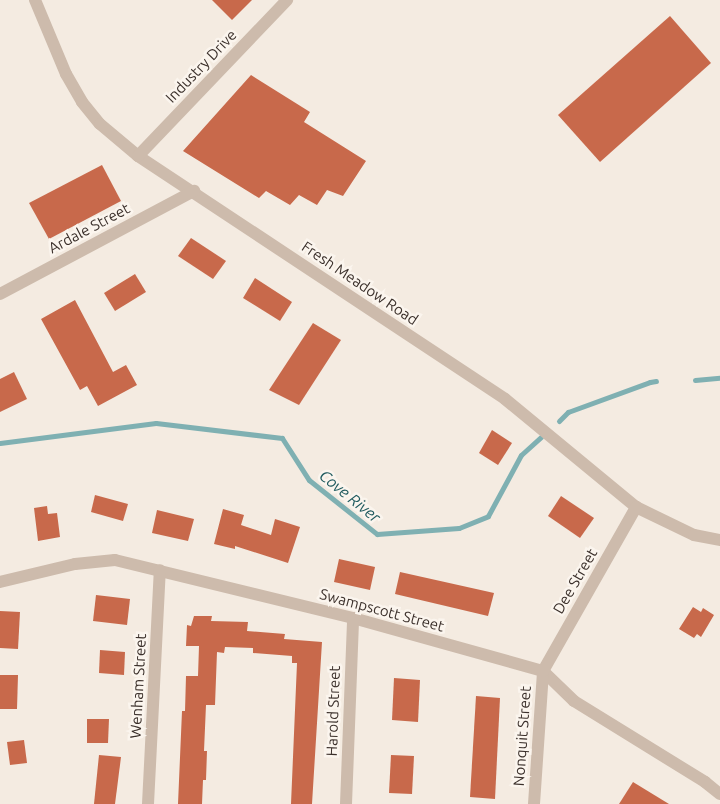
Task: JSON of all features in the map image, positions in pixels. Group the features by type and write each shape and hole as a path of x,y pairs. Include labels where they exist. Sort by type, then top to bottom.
{"street":[{"name":"Fresh Meadow Road","path":"35,0 66,74 82,102 100,124 138,156 194,191 505,399 636,507 694,535 720,540"},
{"name":"Industry Drive","path":"138,156 287,0"},
{"name":"Ardale Street","path":"0,294 194,191"},
{"name":"Dee Street","path":"543,671 636,507"},
{"name":"Swampscott Street","path":"0,582 75,564 115,560 353,618 543,671 574,701 705,782 720,794"},
{"name":"Wenham Street","path":"148,804 160,570"},
{"name":"Harold Street","path":"346,804 353,618"},
{"name":"Nonquit Street","path":"534,804 543,671"}],"building":[{"path":"212,0 252,0 232,20"},
{"path":"670,16 711,63 600,162 558,115"},
{"path":"251,75 310,112 304,122 366,161 343,196 327,190 317,205 299,195 290,205 266,191 259,198 183,151"},
{"path":"102,165 121,201 49,239 29,203"},
{"path":"191,238 226,261 213,279 178,256"},
{"path":"135,274 146,292 115,311 104,293"},
{"path":"255,278 292,302 280,321 243,298"},
{"path":"75,300 113,372 126,365 137,385 98,406 87,386 80,390 41,319"},
{"path":"313,323 341,340 299,405 269,390"},
{"path":"14,372 27,399 0,412 0,379"},
{"path":"492,430 512,443 498,465 479,453"},
{"path":"95,495 128,504 123,521 91,512"},
{"path":"561,496 594,518 580,538 548,516"},
{"path":"47,506 48,514 57,513 60,537 38,541 34,508"},
{"path":"223,509 244,515 241,525 271,535 275,519 300,527 288,563 235,546 235,549 214,544"},
{"path":"157,510 194,519 188,541 152,533"},
{"path":"339,559 375,567 370,590 334,582"},
{"path":"400,572 494,593 488,616 395,594"},
{"path":"96,595 130,599 127,625 93,621"},
{"path":"693,607 701,612 703,608 714,615 701,637 697,634 694,638 679,629"},
{"path":"0,611 20,612 18,649 0,648"},
{"path":"194,616 212,616 211,621 248,622 247,631 285,634 284,639 322,642 312,804 291,804 297,663 292,663 292,656 253,653 253,648 225,647 224,653 217,652 215,705 206,705 204,751 207,751 206,780 203,780 202,804 178,804 182,711 185,711 186,676 198,676 199,646 186,646 187,625 191,626"},
{"path":"100,650 125,652 124,675 99,673"},
{"path":"0,675 18,675 17,709 0,709"},
{"path":"394,678 420,680 418,722 392,720"},
{"path":"476,696 500,698 495,799 470,797"},
{"path":"87,719 109,719 108,743 87,743"},
{"path":"24,740 27,763 10,765 7,742"},
{"path":"99,755 121,757 115,804 94,804"},
{"path":"391,755 414,756 412,794 389,793"},
{"path":"633,782 669,804 619,804"}],"waterway":[{"name":"Cove River","path":"695,380 720,378"},
{"name":"Cove River","path":"559,421 568,412 656,381"},
{"name":"Cove River","path":"0,443 156,423 282,438 309,480 377,534 459,528 488,516 521,455 541,437"}]}
